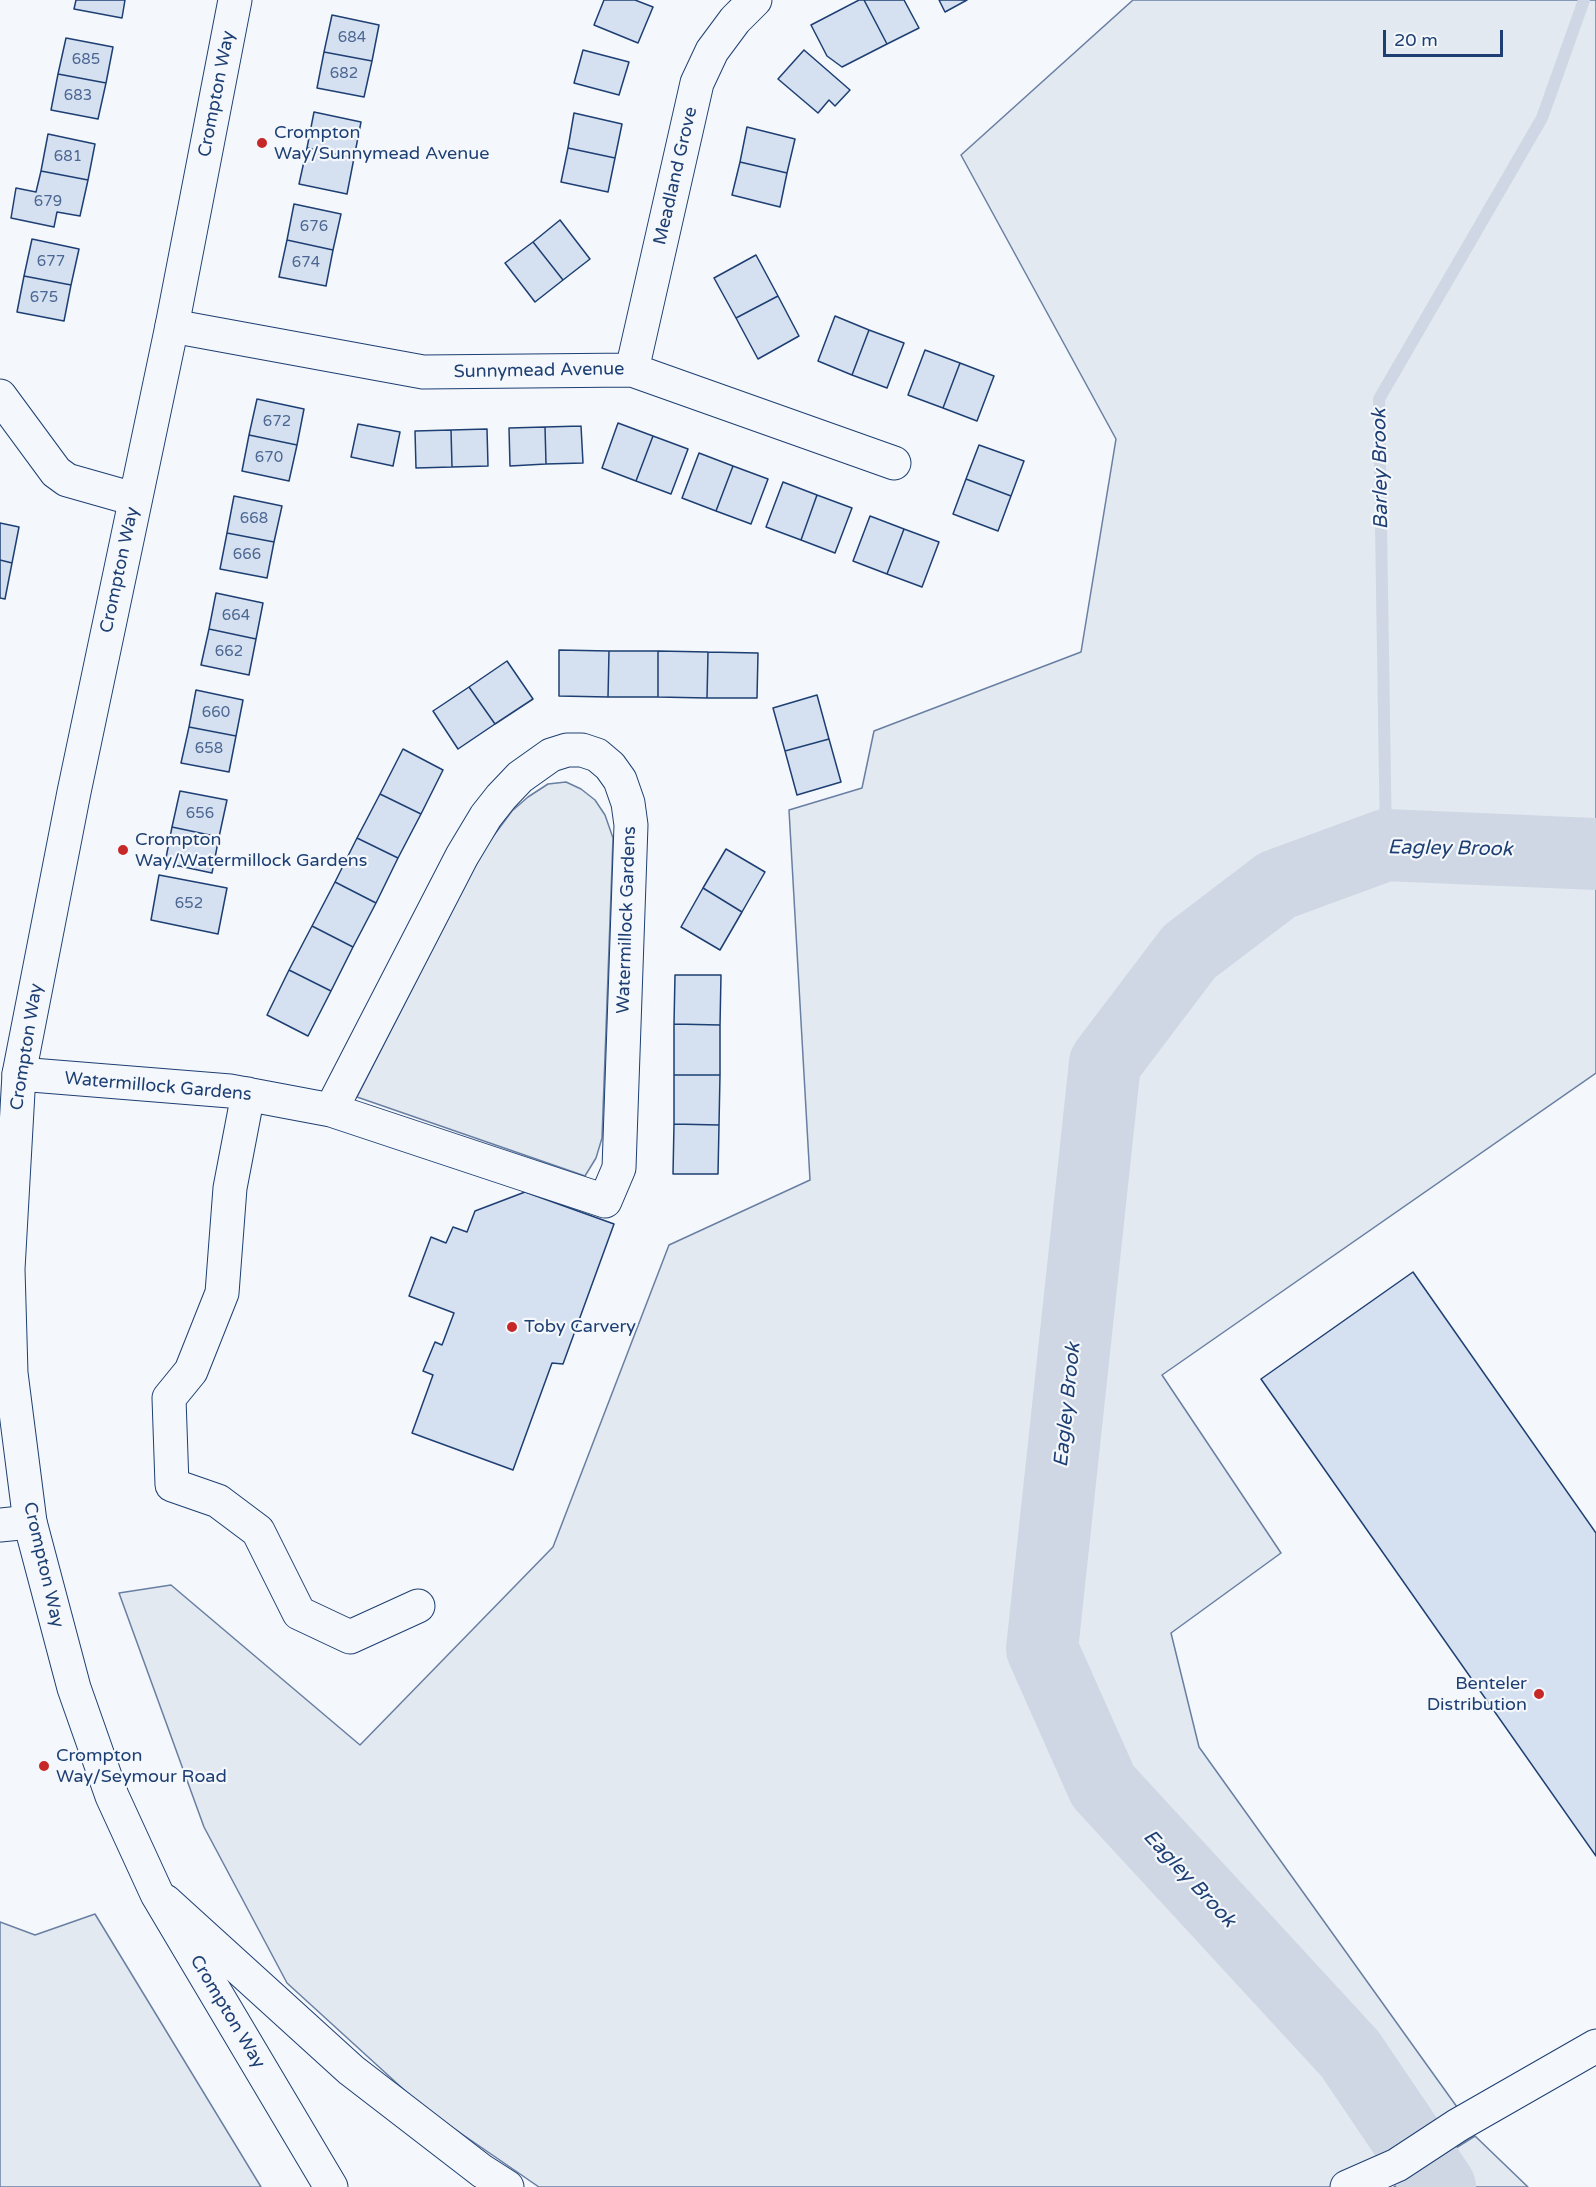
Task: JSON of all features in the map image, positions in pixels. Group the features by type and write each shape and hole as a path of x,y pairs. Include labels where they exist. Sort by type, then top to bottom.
{"main road":[{"name":"Crompton Way","path":"235,0 172,326 134,499 19,1074 8,1269 15,1523 112,1796 157,1894 331,2187"},
{"name":"Meadland Grove","path":"632,369 697,83 712,51 735,20 755,0"},
{"name":"Sunnymead Avenue","path":"172,326 423,372 632,369 894,463"},
{"path":"0,396 56,472 67,480 134,499"},
{"name":"Watermillock Gardens","path":"19,1074 230,1091 331,1110 605,1202 619,1168 631,825 628,803 620,780 610,766 597,755 582,750 567,750 551,755 520,777 486,816 462,856 331,1110"},
{"path":"248,1094 230,1188 222,1293 191,1371 169,1398 172,1485 218,1501 258,1531 299,1613 350,1637 418,1606"},
{"path":"157,1894 351,2070 482,2171 507,2187"},
{"path":"1347,2187 1397,2165 1458,2125 1596,2046"}],"shaded area":[{"path":"1133,0 1596,0 1596,1073 1162,1375 1281,1553 1171,1633 1199,1747 1457,2107 1345,2187 539,2187 424,2108 287,1983 204,1827 119,1593 171,1585 360,1745 553,1547 669,1245 810,1180 789,810 862,788 874,731 1081,652 1116,439 961,155"},
{"path":"566,782 581,789 595,800 605,815 613,838 602,1138 596,1158 585,1176 357,1097 483,850 512,811 528,797 548,784"},
{"path":"95,1914 261,2187 0,2187 0,1922 35,1935"},
{"path":"1475,2136 1528,2187 1394,2187"}],"building":[{"path":"76,0 125,0 122,18 74,9"},
{"path":"604,0 635,0 653,7 638,43 594,25"},
{"path":"859,0 864,0 887,44 842,67 827,56 811,25"},
{"path":"864,0 904,0 919,28 887,44"},
{"path":"939,0 967,0 945,12"},
{"path":"332,15 379,25 372,61 324,52"},
{"path":"66,38 113,47 106,83 58,74"},
{"path":"583,50 629,62 619,95 574,83"},
{"path":"804,50 850,90 835,106 829,100 818,113 778,79"},
{"path":"324,52 372,61 364,97 317,88"},
{"path":"58,74 106,83 98,119 51,110"},
{"path":"314,112 361,122 354,158 307,148"},
{"path":"574,113 622,124 615,158 568,148"},
{"path":"747,127 795,139 787,173 740,162"},
{"path":"48,134 95,144 88,180 41,171"},
{"path":"307,148 354,158 347,194 299,184"},
{"path":"568,148 615,158 608,192 561,182"},
{"path":"740,162 787,173 780,207 732,195"},
{"path":"41,171 88,180 80,216 57,212 54,227 11,218 16,188 36,192"},
{"path":"294,204 341,214 333,250 287,240"},
{"path":"560,220 590,259 563,280 533,242"},
{"path":"32,239 79,249 71,285 24,276"},
{"path":"287,240 333,250 326,286 279,277"},
{"path":"533,242 563,280 535,302 505,263"},
{"path":"756,255 778,296 736,318 714,278"},
{"path":"24,276 71,285 64,321 17,312"},
{"path":"778,296 799,336 758,359 736,318"},
{"path":"835,316 869,330 852,375 818,361"},
{"path":"869,330 904,343 887,388 852,375"},
{"path":"925,350 960,363 943,408 908,395"},
{"path":"960,363 994,376 977,421 943,408"},
{"path":"257,399 304,409 297,445 249,435"},
{"path":"618,423 653,436 636,481 602,468"},
{"path":"358,424 400,432 393,466 351,457"},
{"path":"581,426 583,463 546,464 545,427"},
{"path":"545,427 546,464 510,466 509,428"},
{"path":"487,429 488,466 452,467 451,430"},
{"path":"451,430 452,467 416,468 415,431"},
{"path":"249,435 297,445 289,481 242,471"},
{"path":"653,436 688,449 671,494 636,481"},
{"path":"979,445 1024,461 1011,496 966,479"},
{"path":"699,453 733,466 716,511 682,498"},
{"path":"733,466 768,479 751,524 716,511"},
{"path":"966,479 1011,496 998,531 953,514"},
{"path":"783,482 817,495 801,540 766,527"},
{"path":"817,495 852,508 835,553 801,540"},
{"path":"234,496 282,506 274,542 227,533"},
{"path":"870,516 904,529 887,574 853,561"},
{"path":"0,523 19,527 12,563 0,560"},
{"path":"904,529 939,542 922,587 887,574"},
{"path":"227,533 274,542 267,578 220,569"},
{"path":"0,560 12,563 5,599 0,598"},
{"path":"216,593 263,603 256,639 209,629"},
{"path":"209,629 256,639 249,675 201,665"},
{"path":"559,650 609,651 608,697 559,696"},
{"path":"609,651 658,651 658,697 608,697"},
{"path":"658,651 708,652 707,698 658,697"},
{"path":"708,652 758,653 757,698 707,698"},
{"path":"507,661 533,699 495,724 469,687"},
{"path":"469,687 495,724 458,749 433,711"},
{"path":"196,690 243,700 236,736 189,727"},
{"path":"817,695 829,739 785,751 773,708"},
{"path":"189,727 236,736 229,772 181,763"},
{"path":"829,739 841,782 797,795 785,751"},
{"path":"403,749 443,770 421,814 380,794"},
{"path":"180,791 227,800 219,837 172,827"},
{"path":"380,794 421,814 398,858 357,838"},
{"path":"172,827 219,837 212,873 165,863"},
{"path":"357,838 398,858 376,903 335,882"},
{"path":"726,849 765,872 742,912 703,888"},
{"path":"159,875 227,888 218,934 151,920"},
{"path":"335,882 376,903 353,947 312,926"},
{"path":"703,888 742,912 720,950 681,927"},
{"path":"312,926 353,947 331,991 289,970"},
{"path":"289,970 331,991 308,1036 267,1015"},
{"path":"675,975 721,975 720,1025 674,1024"},
{"path":"674,1024 720,1025 720,1075 674,1075"},
{"path":"674,1075 720,1075 719,1125 674,1124"},
{"path":"674,1124 719,1125 718,1174 673,1174"},
{"name":"Toby Carvery","path":"525,1192 614,1224 563,1364 552,1363 513,1470 412,1433 433,1375 423,1371 435,1342 442,1345 454,1313 409,1296 431,1237 446,1243 453,1227 467,1232 475,1211"},
{"name":"Benteler Distribution","path":"1413,1272 1596,1533 1596,1856 1261,1379"}],"waterway":[{"name":"Barley Brook","path":"1386,845 1379,399 1542,118 1584,0"},
{"name":"Eagley Brook","path":"1440,2187 1350,2054 1103,1786 1042,1649 1105,1063 1189,952 1277,885 1386,845 1596,854"}],"place":[{"name":"Crompton Way/Sunnymead Avenue","path":"262,143"},
{"name":"Crompton Way/Watermillock Gardens","path":"123,850"},
{"name":"Toby Carvery","path":"512,1327"},
{"name":"Benteler Distribution","path":"1539,1694"},
{"name":"Crompton Way/Seymour Road","path":"44,1766"}]}
